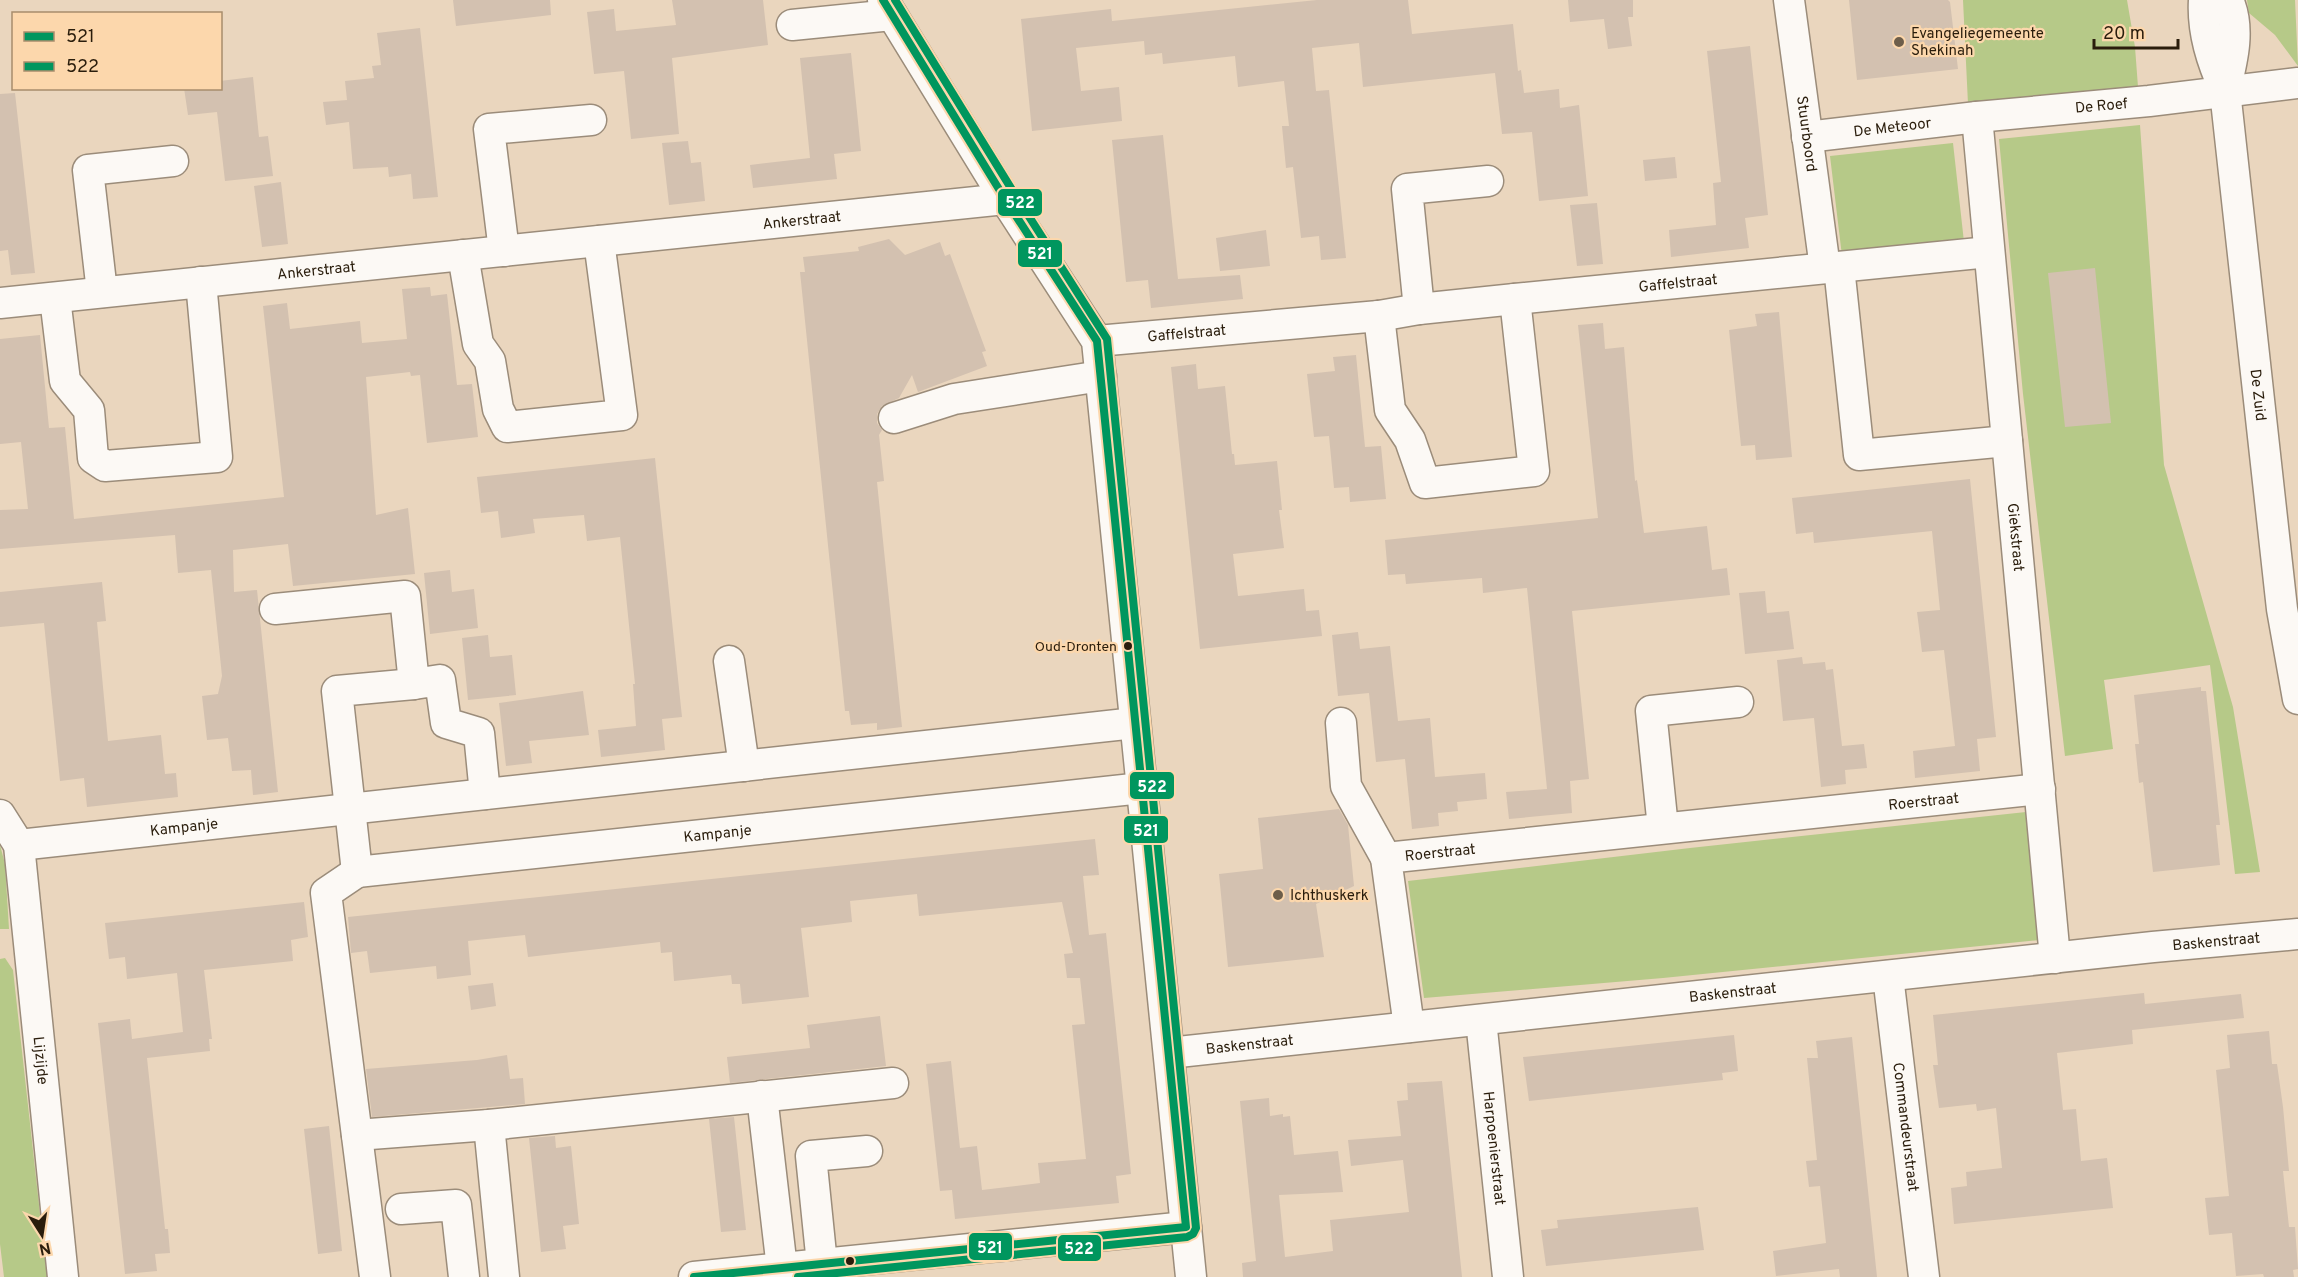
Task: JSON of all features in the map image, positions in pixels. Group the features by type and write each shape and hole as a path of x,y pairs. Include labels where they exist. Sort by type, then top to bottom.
{"street":[{"name":"Stuurboord","path":"1789,0 1807,137 1832,268"},
{"name":"De Zuid","path":"2204,0 2203,11 2211,58 2225,91 2290,608 2298,699"},
{"name":"De Zuid","path":"2225,91 2235,28 2229,0"},
{"path":"792,25 888,7 1005,199 1097,341 1191,1277"},
{"path":"2225,91 2298,83"},
{"name":"De Roef","path":"1977,117 2149,101 2225,91"},
{"name":"De Meteoor","path":"1807,137 1977,117"},
{"name":"Giekstraat","path":"1977,117 2055,958"},
{"path":"504,250 489,129 591,120"},
{"path":"102,292 88,170 173,161"},
{"path":"1419,309 1407,189 1488,181"},
{"name":"Ankerstraat","path":"0,303 1005,199"},
{"path":"463,255 478,344 490,361 498,409 507,427 622,415 598,241"},
{"name":"Gaffelstraat","path":"1097,341 1378,316 1419,309 1989,252"},
{"path":"1832,268 1859,455 2007,441"},
{"path":"55,298 65,381 89,410 93,458 105,466 217,457 201,282"},
{"path":"1378,316 1390,411 1410,440 1425,483 1534,471 1515,299"},
{"path":"894,418 954,399 1101,376"},
{"path":"275,609 405,596 414,684"},
{"path":"729,661 744,766"},
{"path":"375,1277 326,893 357,872 337,691 440,680 446,723 479,733 486,794"},
{"path":"1663,828 1651,711 1738,702"},
{"name":"Kampanje","path":"19,845 1135,723"},
{"path":"1341,723 1346,786 1386,858"},
{"name":"Kampanje","path":"357,872 1142,788"},
{"name":"Roerstraat","path":"1409,1027 1386,858 2040,789"},
{"path":"0,815 19,845"},
{"name":"Lijzijde","path":"19,845 63,1277"},
{"name":"Baskenstraat","path":"1168,1053 2298,934"},
{"name":"Commandeurstraat","path":"1888,976 1924,1277"},
{"name":"Harpoenierstraat","path":"1481,1020 1508,1277"},
{"path":"357,1135 489,1125 893,1083"},
{"path":"762,1096 783,1272"},
{"path":"489,1125 504,1277"},
{"path":"822,1264 811,1156 867,1151"},
{"path":"401,1209 456,1204 464,1277"},
{"path":"694,1277 783,1272 822,1264 908,1266 1186,1227"}],"green space":[{"path":"1963,0 2127,0 2135,47 2138,87 1968,104"},
{"path":"2247,0 2295,0 2298,66 2275,35 2249,13"},
{"path":"2140,125 2164,465 2233,707 2260,872 2235,874 2210,665 2104,680 2113,749 2065,756 2023,394 1999,139"},
{"path":"1953,143 1964,242 1842,256 1830,156"},
{"path":"2026,812 2040,940 1663,978 1424,998 1408,881"},
{"path":"0,845 5,864 9,929 0,929"},
{"path":"5,958 13,970 47,1277 4,1277 0,1244 0,959"}],"building":[{"path":"453,0 550,0 551,15 456,26"},
{"path":"672,0 763,0 768,45 672,58 679,134 631,139 624,71 594,74 587,12 614,9 616,31 676,25"},
{"path":"1317,0 1408,0 1412,34 1513,24 1518,71 1521,70 1524,93 1559,89 1560,108 1579,105 1588,196 1539,201 1532,132 1502,134 1495,73 1363,87 1359,43 1312,48 1316,91 1329,90 1346,258 1321,260 1319,236 1301,238 1293,167 1286,168 1282,126 1289,126 1284,81 1238,87 1235,56 1163,64 1162,53 1145,55 1144,41 1076,48 1081,91 1119,87 1122,121 1032,131 1021,19 1111,9 1112,21"},
{"path":"1568,0 1633,0 1633,17 1628,17 1632,46 1608,49 1604,19 1570,22"},
{"path":"1849,0 1948,0 1958,69 1857,80"},
{"path":"420,28 438,197 413,199 411,174 389,177 388,167 353,169 349,122 326,125 323,102 347,100 345,81 374,78 372,66 381,65 377,33"},
{"path":"1750,46 1768,215 1745,218 1749,248 1671,257 1669,230 1716,225 1713,183 1721,182 1707,51"},
{"path":"851,53 861,151 834,154 837,179 753,188 750,165 810,158 800,58"},
{"path":"253,77 259,137 268,136 273,176 225,181 217,112 188,115 184,90 222,90 222,81"},
{"path":"15,93 35,273 11,275 8,250 0,251 0,94"},
{"path":"1163,135 1178,279 1240,275 1243,299 1151,308 1148,280 1126,282 1112,140"},
{"path":"688,141 691,163 701,162 705,201 669,205 662,143"},
{"path":"1675,157 1677,178 1645,181 1643,160"},
{"path":"281,182 288,244 262,247 254,186"},
{"path":"1597,203 1603,264 1577,266 1570,205"},
{"path":"1266,230 1270,266 1220,271 1216,238"},
{"path":"889,239 905,255 940,242 945,256 950,254 986,351 982,352 987,366 918,392 912,375 899,398 882,406 877,414 877,423 882,430 879,435 884,481 877,482 902,727 877,730 877,723 851,725 849,711 845,711 800,272 805,272 803,257 859,251 858,247"},
{"path":"2095,268 2111,423 2065,427 2048,273"},
{"path":"430,287 431,296 447,294 457,385 472,384 478,437 427,443 420,375 411,376 410,372 366,377 376,515 408,508 415,574 293,586 288,544 233,550 234,592 257,590 278,792 253,795 251,770 232,771 228,738 207,740 202,696 218,694 222,676 211,570 178,573 175,535 0,549 0,510 28,509 21,442 0,444 0,339 40,335 49,428 65,427 74,519 284,497 263,306 287,303 290,329 360,321 362,343 407,339 402,289"},
{"path":"1779,312 1792,457 1756,460 1755,445 1741,446 1729,330 1757,326 1755,314"},
{"path":"1603,323 1605,349 1624,347 1635,481 1637,480 1644,533 1707,526 1712,570 1727,568 1730,595 1572,611 1589,779 1570,781 1572,813 1509,819 1506,792 1547,789 1527,588 1483,593 1482,578 1406,584 1405,574 1388,575 1385,540 1598,518 1578,325"},
{"path":"1356,355 1365,447 1381,446 1386,499 1350,502 1349,487 1334,488 1329,436 1314,437 1307,374 1335,371 1333,357"},
{"path":"1196,364 1198,389 1225,386 1235,465 1277,461 1282,510 1279,510 1284,548 1233,554 1238,596 1304,589 1306,611 1319,610 1322,636 1200,649 1171,367"},
{"path":"655,458 682,717 662,719 665,750 601,757 598,730 636,726 633,684 635,684 620,537 587,541 584,515 533,519 535,533 501,538 498,511 481,513 477,477"},
{"path":"1970,479 1996,737 1977,739 1980,771 1915,778 1913,751 1955,746 1944,650 1922,652 1917,612 1940,610 1932,531 1814,543 1813,532 1796,534 1792,498"},
{"path":"450,570 452,592 474,589 478,628 430,634 424,573"},
{"path":"102,582 106,621 97,622 108,741 161,735 165,774 176,773 178,797 87,807 84,778 60,781 44,623 0,627 0,592"},
{"path":"1765,591 1767,613 1789,611 1794,649 1745,654 1739,593"},
{"path":"1358,632 1360,649 1390,646 1398,721 1430,718 1435,777 1485,773 1487,799 1457,802 1458,811 1438,813 1439,826 1412,829 1405,759 1376,762 1369,693 1338,696 1332,635"},
{"path":"488,635 490,657 512,655 516,695 468,700 462,638"},
{"path":"1802,657 1803,664 1825,662 1826,670 1833,669 1842,746 1864,744 1867,768 1845,770 1846,784 1821,787 1814,718 1783,721 1777,660"},
{"path":"2201,687 2201,691 2206,691 2220,825 2216,825 2220,865 2153,872 2143,782 2139,783 2135,744 2139,744 2134,695"},
{"path":"583,691 589,735 529,741 532,763 506,766 499,703"},
{"name":"Ichthuskerk","path":"1339,809 1348,825 1354,886 1316,904 1324,957 1228,967 1219,874 1263,869 1258,818"},
{"path":"1095,839 1099,875 1083,876 1089,935 1106,933 1131,1174 1116,1176 1119,1203 955,1219 952,1190 940,1191 926,1064 951,1061 960,1148 977,1146 982,1190 1040,1183 1038,1163 1086,1159 1072,1025 1085,1024 1080,978 1067,978 1064,954 1073,953 1062,902 919,916 917,894 850,901 852,922 801,928 809,997 742,1004 740,984 732,984 731,975 674,981 672,952 661,953 660,942 528,957 525,935 468,941 471,975 437,979 436,966 370,973 367,951 351,953 348,917"},
{"path":"304,902 308,937 291,940 293,961 204,970 212,1039 209,1039 210,1051 147,1058 165,1229 168,1229 170,1253 155,1254 157,1271 125,1274 98,1023 130,1019 132,1039 183,1032 177,973 127,979 125,957 109,959 105,923"},
{"path":"493,983 496,1006 471,1010 468,986"},
{"path":"2144,993 2145,1004 2241,994 2244,1018 2132,1030 2133,1044 2057,1053 2063,1110 2076,1109 2081,1161 2107,1158 2113,1208 1954,1224 1951,1188 1967,1186 1966,1172 2002,1168 1996,1108 1977,1111 1976,1104 1939,1108 1933,1065 1938,1065 1933,1015"},
{"path":"880,1016 886,1066 730,1083 727,1057 810,1048 807,1025"},
{"path":"2269,1031 2272,1064 2277,1064 2283,1107 2289,1171 2283,1171 2289,1227 2295,1227 2298,1269 2293,1270 2294,1277 2264,1277 2263,1274 2236,1276 2232,1233 2209,1235 2205,1198 2229,1196 2216,1070 2230,1068 2227,1035"},
{"path":"1734,1035 1738,1071 1722,1073 1723,1080 1529,1101 1523,1057"},
{"path":"1852,1037 1877,1277 1840,1277 1839,1269 1776,1276 1773,1251 1826,1243 1820,1186 1809,1187 1806,1161 1817,1160 1807,1058 1818,1058 1816,1041"},
{"path":"507,1055 510,1079 523,1078 525,1104 372,1117 366,1069 477,1060"},
{"path":"1442,1081 1462,1277 1243,1277 1242,1263 1256,1261 1240,1101 1269,1098 1270,1116 1283,1114 1283,1117 1290,1116 1294,1155 1338,1151 1343,1192 1279,1195 1285,1257 1333,1251 1330,1220 1409,1212 1403,1160 1351,1166 1348,1140 1401,1136 1397,1101 1408,1100 1407,1083"},
{"path":"734,1117 746,1230 721,1232 709,1119"},
{"path":"329,1126 342,1251 318,1254 304,1129"},
{"path":"555,1136 556,1148 571,1146 579,1224 563,1226 566,1249 541,1252 529,1138"},
{"path":"1698,1207 1704,1250 1546,1266 1541,1230 1558,1228 1557,1220"}],"transit line":[{"name":"521","path":"694,1277 1186,1227 1097,341 1005,199 883,0"},
{"name":"522","path":"798,1277 1187,1237 1193,1234 1196,1228 1107,339 895,0"}],"place":[{"name":"Evangeliegemeente Shekinah","path":"1899,42"},
{"name":"Oud-Dronten","path":"1128,646"},
{"name":"Ichthuskerk","path":"1278,895"}]}
